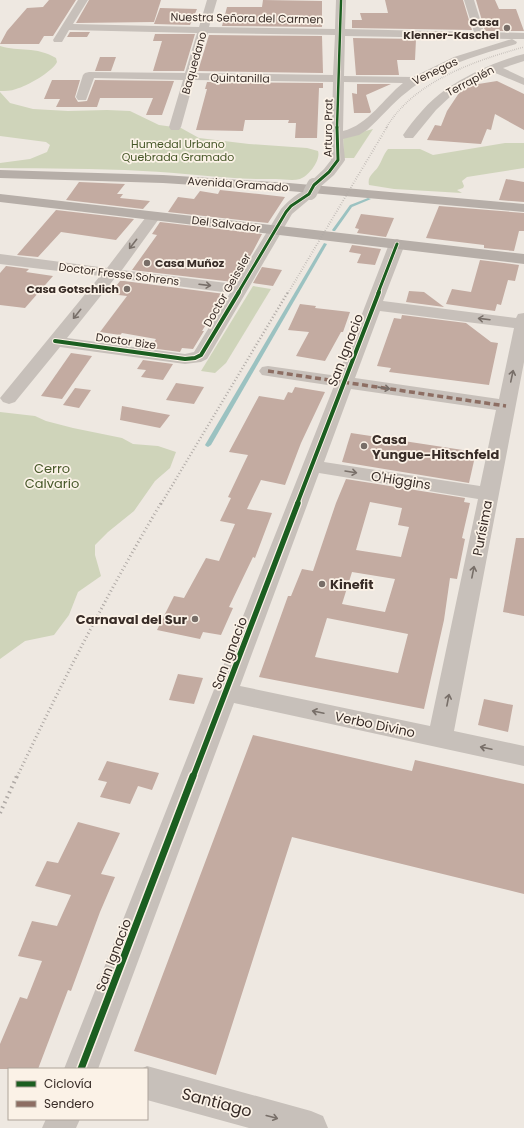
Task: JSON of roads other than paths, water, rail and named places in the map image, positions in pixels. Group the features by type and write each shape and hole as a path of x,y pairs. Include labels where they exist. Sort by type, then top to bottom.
{"main road":[{"name":"Avenida Gramado","path":"0,174 163,179 290,187 524,208"},
{"name":"Del Salvador","path":"0,198 524,259"}],"street":[{"path":"58,40 83,0"},
{"name":"Baquedano","path":"175,127 212,0"},
{"name":"Arturo Prat","path":"275,230 291,206 312,189 329,172 338,160 337,137 341,0"},
{"path":"469,0 480,35"},
{"name":"Nuestra Señora del Carmen","path":"66,26 524,37"},
{"name":"Venegas","path":"337,137 354,132 371,120 388,102 414,80 448,63 524,37"},
{"name":"Terraplén","path":"410,135 443,95 493,68 524,57"},
{"path":"493,68 524,82"},
{"name":"Quintanilla","path":"82,97 89,75 414,80"},
{"path":"9,398 111,273 154,216"},
{"name":"Doctor Geissler","path":"195,358 204,350 275,230"},
{"name":"San Ignacio","path":"87,1068 226,692 397,244"},
{"name":"Doctor Fresse Sohrens","path":"0,259 239,289"},
{"path":"374,305 523,321"},
{"name":"Purísima","path":"440,738 523,321"},
{"name":"Doctor Bize","path":"56,341 185,359 195,358"},
{"path":"268,371 506,406"},
{"name":"O'Higgins","path":"313,466 489,494"},
{"name":"Verbo Divino","path":"226,692 524,756"},
{"name":"Santiago","path":"148,1083 311,1128"}],"waterway":[{"path":"334,230 351,206 369,199"},
{"path":"208,445 325,244"}],"railway":[{"path":"386,128 412,97 429,85 466,66 524,47"},
{"path":"288,293 387,127"},
{"path":"161,504 288,292"},
{"path":"17,777 86,638 122,570 161,503"},
{"path":"0,813 17,776"}],"place":[{"name":"Casa Klenner-Kaschel","path":"507,28"},
{"name":"Casa Muñoz","path":"147,263"},
{"name":"Casa Gotschlich","path":"127,289"},
{"name":"Casa Yungue-Hitschfeld","path":"364,446"},
{"name":"Kinefit","path":"322,584"},
{"name":"Carnaval del Sur","path":"195,619"}],"park label":[{"name":"Humedal Urbano Quebrada Gramado","path":"178,150"},
{"name":"Cerro Calvario","path":"52,476"}]}
